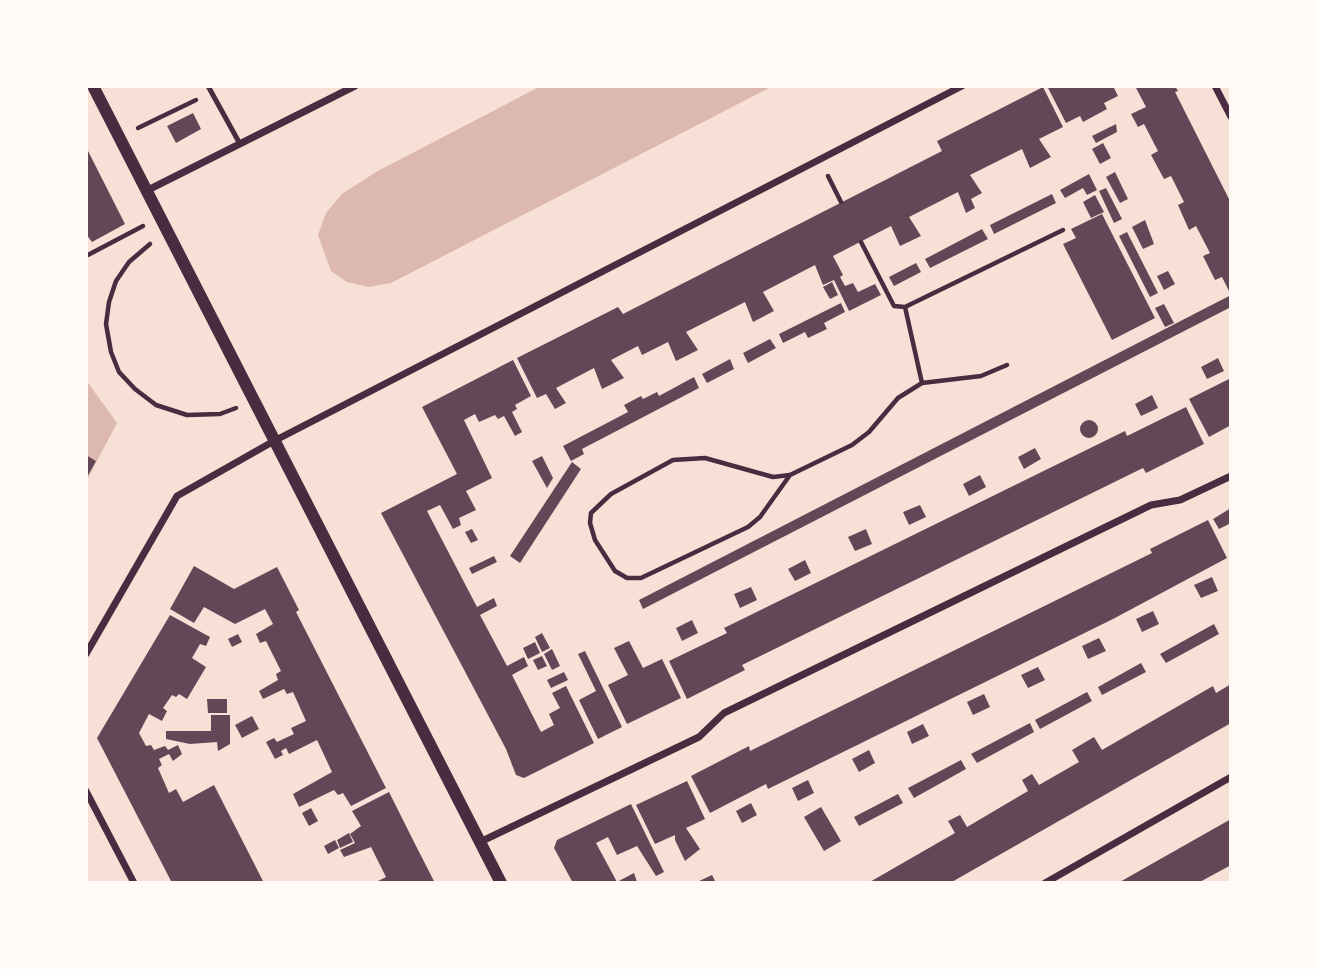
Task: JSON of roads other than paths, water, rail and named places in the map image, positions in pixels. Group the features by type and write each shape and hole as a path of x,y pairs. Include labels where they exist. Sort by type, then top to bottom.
{"street":[{"path":"93,86 500,883"},
{"path":"146,191 355,86"},
{"path":"86,654 177,496 274,442 962,86"},
{"path":"1215,86 1231,117"},
{"path":"480,842 699,737 724,713 762,694 1151,505 1180,500 1231,475"},
{"path":"1045,883 1231,777"},
{"path":"86,792 134,883"}],"lane":[{"path":"208,86 240,144"}]}
